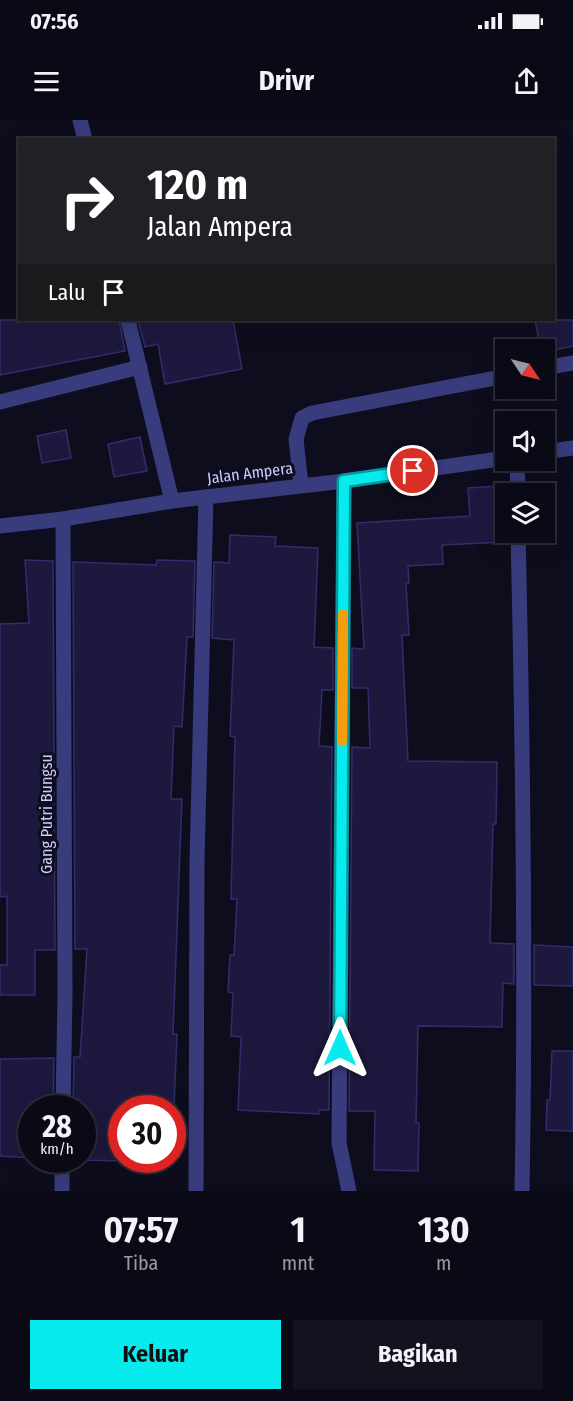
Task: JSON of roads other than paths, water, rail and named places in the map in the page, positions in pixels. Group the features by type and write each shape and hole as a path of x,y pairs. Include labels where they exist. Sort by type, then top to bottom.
{"street":[{"path":"80,120 84,138"},
{"path":"128,321 172,501"},
{"path":"555,366 573,363"},
{"path":"0,402 140,367"},
{"path":"300,479 296,439 302,418 312,413 495,378"},
{"path":"555,451 573,448"},
{"name":"Jalan Ampera","path":"0,526 63,519 206,497 300,479 344,481 495,460"},
{"path":"344,481 339,1143 349,1191"},
{"path":"196,1191 197,862 206,497"},
{"name":"Gang Putri Bungsu","path":"63,519 63,1095"},
{"path":"518,543 524,842 525,1034 522,1191"},
{"path":"62,1173 62,1191"}]}
